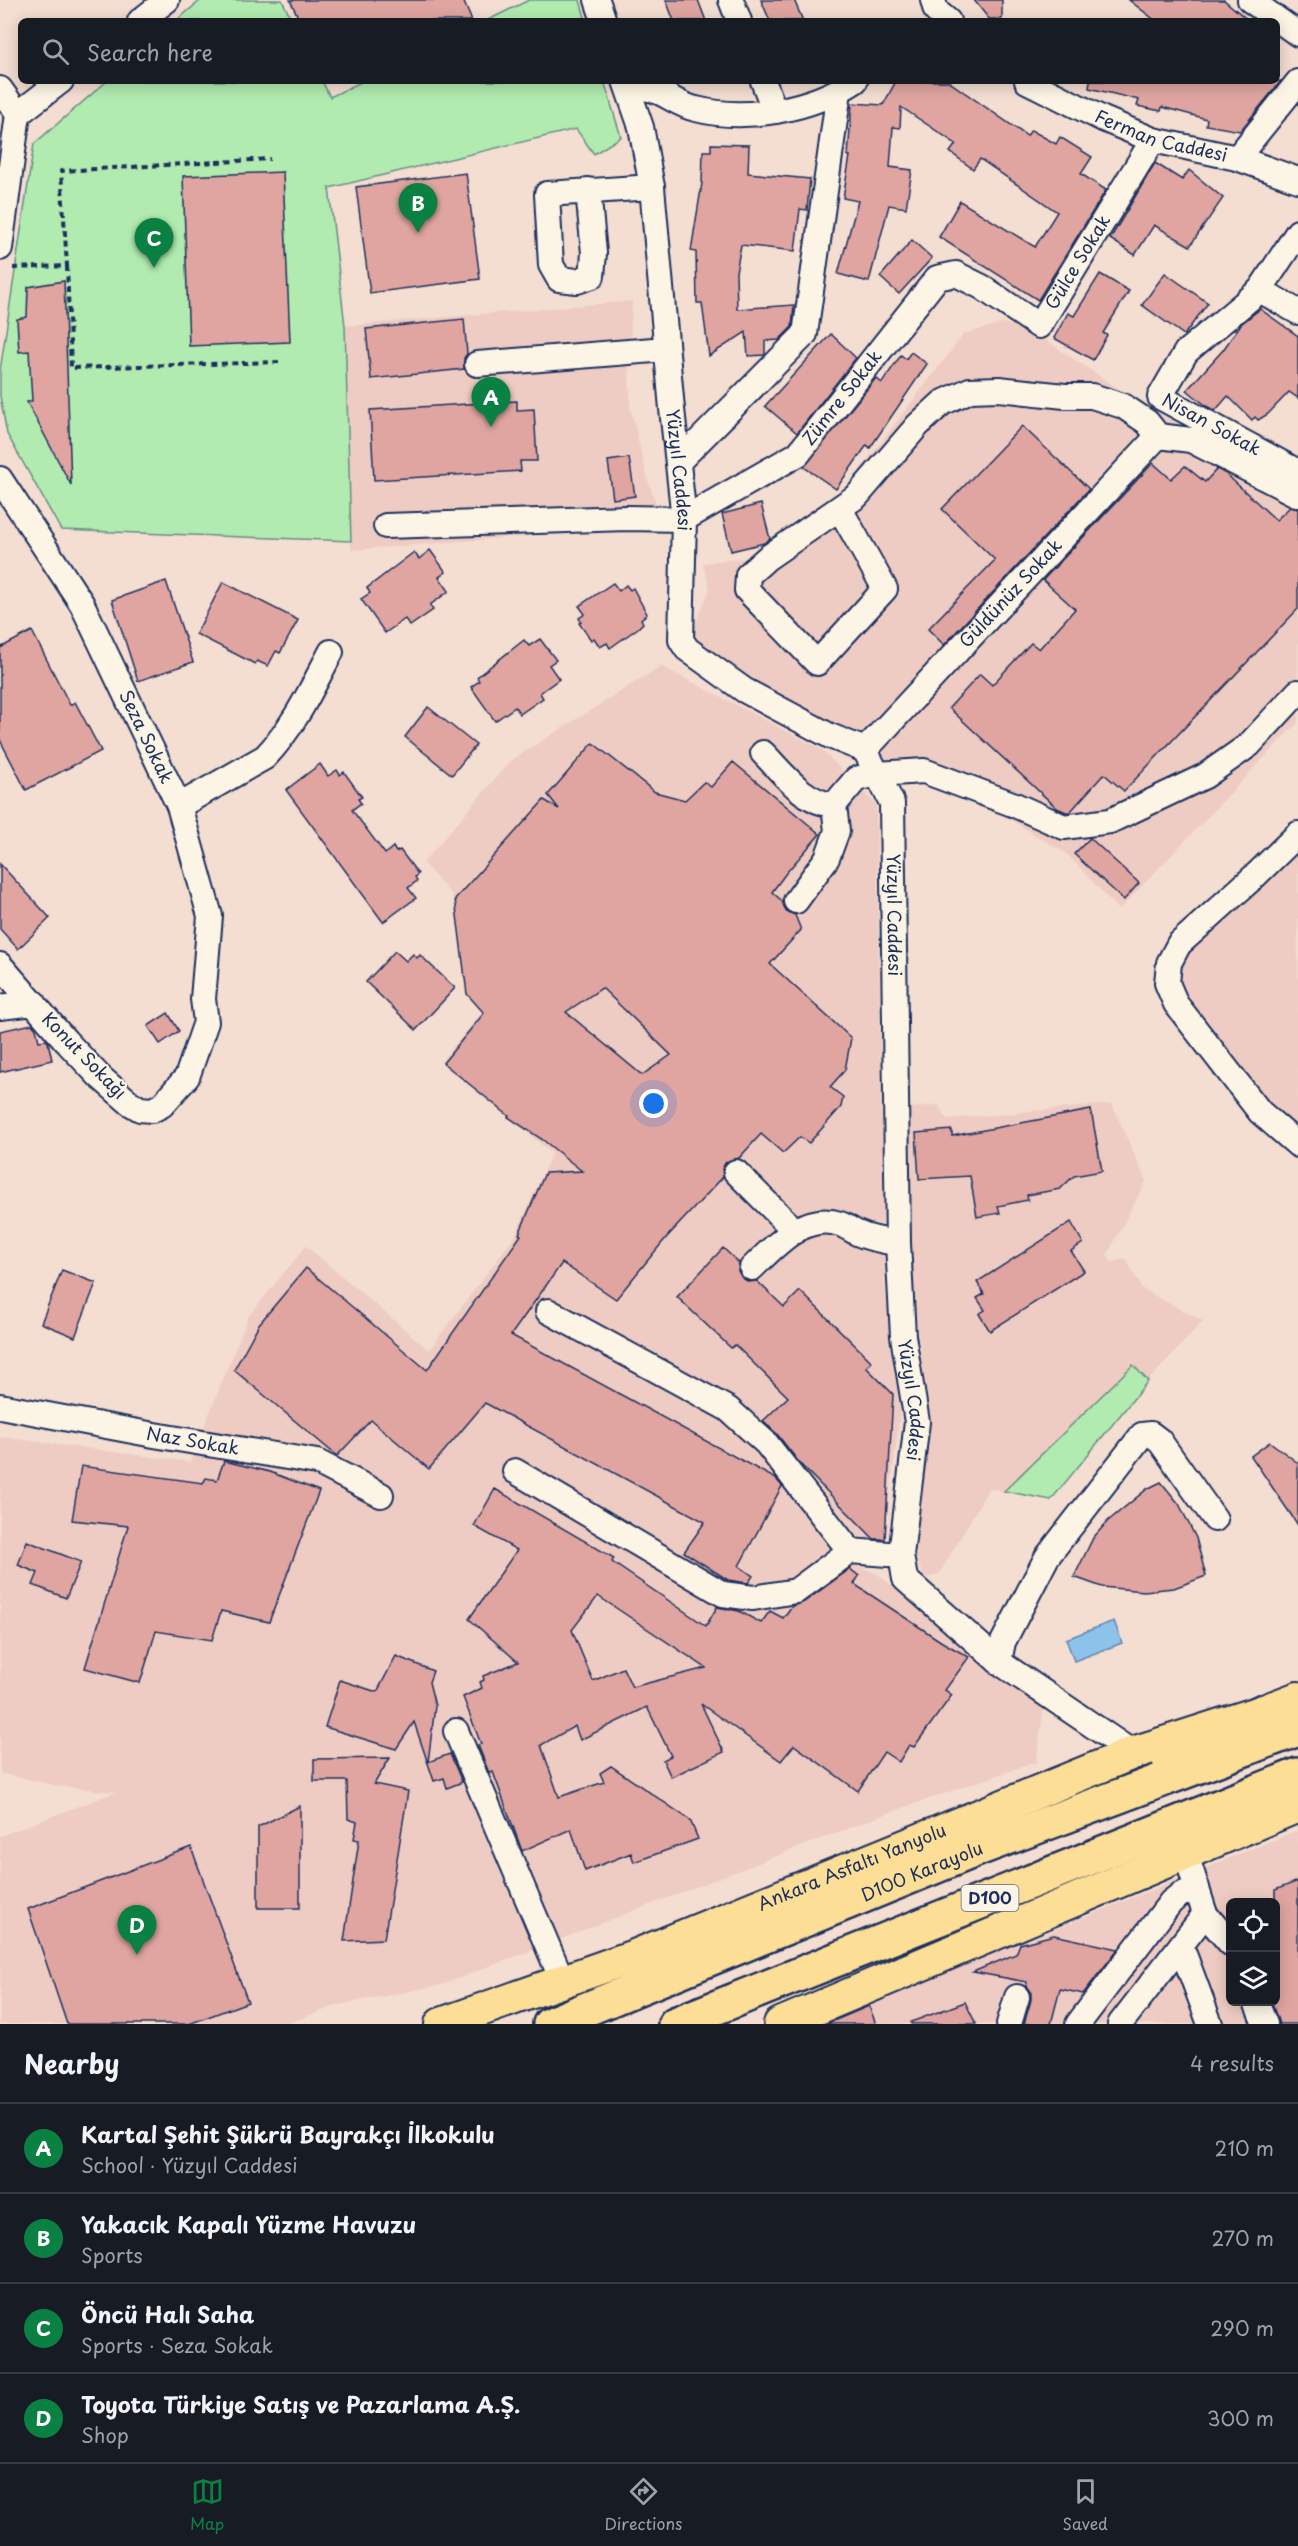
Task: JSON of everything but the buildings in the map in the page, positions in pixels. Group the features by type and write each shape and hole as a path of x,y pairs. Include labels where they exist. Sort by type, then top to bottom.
{"highway":[{"name":"D100","path":"983,1848 1261,1712"},
{"name":"D100 Karayolu","path":"550,2024 983,1848 1298,1729"},
{"name":"D100","path":"678,2023 1298,1775"}],"main road":[{"name":"Ankara Asfaltı Yanyolu","path":"441,2024 637,1955 1132,1753 1298,1698"},
{"path":"780,2024 1298,1806"}],"street":[{"path":"144,18 167,0"},
{"path":"597,0 603,18"},
{"path":"731,0 738,18"},
{"path":"1250,0 1275,18"},
{"path":"1280,21 1298,34"},
{"path":"1237,158 1298,82"},
{"path":"18,114 57,84"},
{"name":"Yüzyıl Caddesi","path":"626,84 641,127 652,187 684,519 680,633 683,644 744,690 830,736 865,750 891,803 898,1243 903,1336 916,1422 901,1555 905,1579 999,1662 1132,1753"},
{"path":"630,84 654,90 695,109 751,115 827,97 847,86"},
{"path":"764,84 775,111"},
{"name":"Ferman Caddesi","path":"1033,84 1103,119 1153,140 1237,158 1298,180"},
{"path":"679,460 805,334 847,86"},
{"path":"0,89 18,114 6,258"},
{"name":"Gülce Sokak","path":"982,287 1039,326 1153,140"},
{"path":"588,190 652,187"},
{"path":"1298,232 1260,290 1298,312"},
{"name":"Zümre Sokak","path":"684,519 798,454 937,278 956,274 982,287"},
{"name":"Nisan Sokak","path":"1260,290 1186,352 1160,397 1298,472"},
{"path":"477,364 666,349"},
{"path":"840,509 885,589 817,663 747,590 748,575 767,558 857,496 918,424 942,404 970,390 999,389 1065,396 1092,396 1123,406 1147,422 1158,436 1191,440 1298,495"},
{"name":"Güldünüz Sokak","path":"865,750 1158,436"},
{"name":"Seza Sokak","path":"0,479 82,604 179,806 210,915 203,999 206,1022"},
{"path":"386,526 615,518 684,519"},
{"path":"179,806 265,757 297,716 331,652"},
{"path":"796,901 827,858 837,831 834,805 856,779 877,774 924,771 1065,827 1110,821 1206,776 1249,746 1298,692"},
{"path":"763,753 802,793 821,804 834,805"},
{"path":"1298,834 1179,944 1169,963 1167,983 1176,1004 1260,1112 1298,1145"},
{"name":"Konut Sokağı","path":"0,965 66,1041 120,1095 140,1108 152,1110 176,1092 187,1077 206,1022"},
{"path":"0,1007 33,1004"},
{"path":"736,1172 795,1231"},
{"path":"752,1268 780,1241 795,1231 815,1223 840,1224 872,1239 898,1243"},
{"path":"548,1311 728,1409 766,1443 850,1551"},
{"name":"Naz Sokak","path":"0,1406 317,1462 381,1495"},
{"path":"999,1662 1003,1642 1047,1557 1142,1435 1151,1434 1159,1440 1215,1519"},
{"path":"515,1471 723,1594 753,1598 796,1591 850,1551 901,1555"},
{"path":"456,1731 562,1980"},
{"path":"1186,1854 1205,1914 1226,1938"},
{"path":"1078,2024 1171,1902 1180,1895 1197,1888"},
{"path":"1120,2024 1205,1914"},
{"path":"1181,1946 1209,2024"},
{"path":"1009,2024 1017,1998"},
{"path":"1258,2006 1265,2024"}],"path":[{"path":"270,159 61,171 71,368 279,362"},
{"path":"6,258 67,266"}],"shaded area":[{"path":"632,301 629,362 630,407 648,481 664,525 351,550 345,326"},
{"path":"1004,323 1041,337 1140,403 1298,489 1298,722 1119,910 1067,854 1006,817 927,782 839,735 695,647 692,632 710,589 703,563 771,555 829,510 964,334"},
{"path":"661,666 821,749 876,804 885,1288 902,1397 884,1540 844,1535 846,1562 878,1574 981,1662 1044,1706 1036,1762 885,1814 441,1985 338,2005 286,2024 0,2024 0,1836 116,1792 58,1786 0,1773 0,1437 190,1462 248,1317 306,1246 429,1350 515,1236 552,1153 441,1062 484,1011 468,993 453,896 423,863 510,761"},
{"path":"1298,849 1298,1137 1262,1099 1177,986 1175,966"},
{"path":"1112,1104 1146,1181 1107,1255 1112,1262 1126,1259 1142,1289 1203,1321 1148,1381 1133,1365 1004,1491 989,1488 939,1574 926,1578 919,1567 911,1529 928,1426 924,1374 912,1292 908,1108 938,1105 947,1119"},
{"path":"1298,1830 1298,2024 801,2024 816,2016 1020,1944"}],"green space":[{"path":"201,0 282,0 291,18 180,18"},
{"path":"529,0 580,0 585,18 492,18"},
{"path":"104,84 324,84 330,97 357,84 605,84 621,137 594,154 576,129 329,188 345,326 351,541 61,530 7,434 0,396 0,371 34,144"},
{"path":"1133,1365 1148,1381 1051,1500 1004,1491"}],"water":[{"path":"1114,1621 1122,1643 1074,1661 1066,1639"}],"place":[{"name":"Yakacık Kapalı Yüzme Havuzu","path":"418,233"},
{"name":"Öncü Halı Saha","path":"154,268"},
{"name":"Kartal Şehit Şükrü Bayrakçı İlkokulu","path":"491,427"},
{"name":"Toyota Türkiye Satış ve Pazarlama A.Ş.","path":"137,1955"}]}
